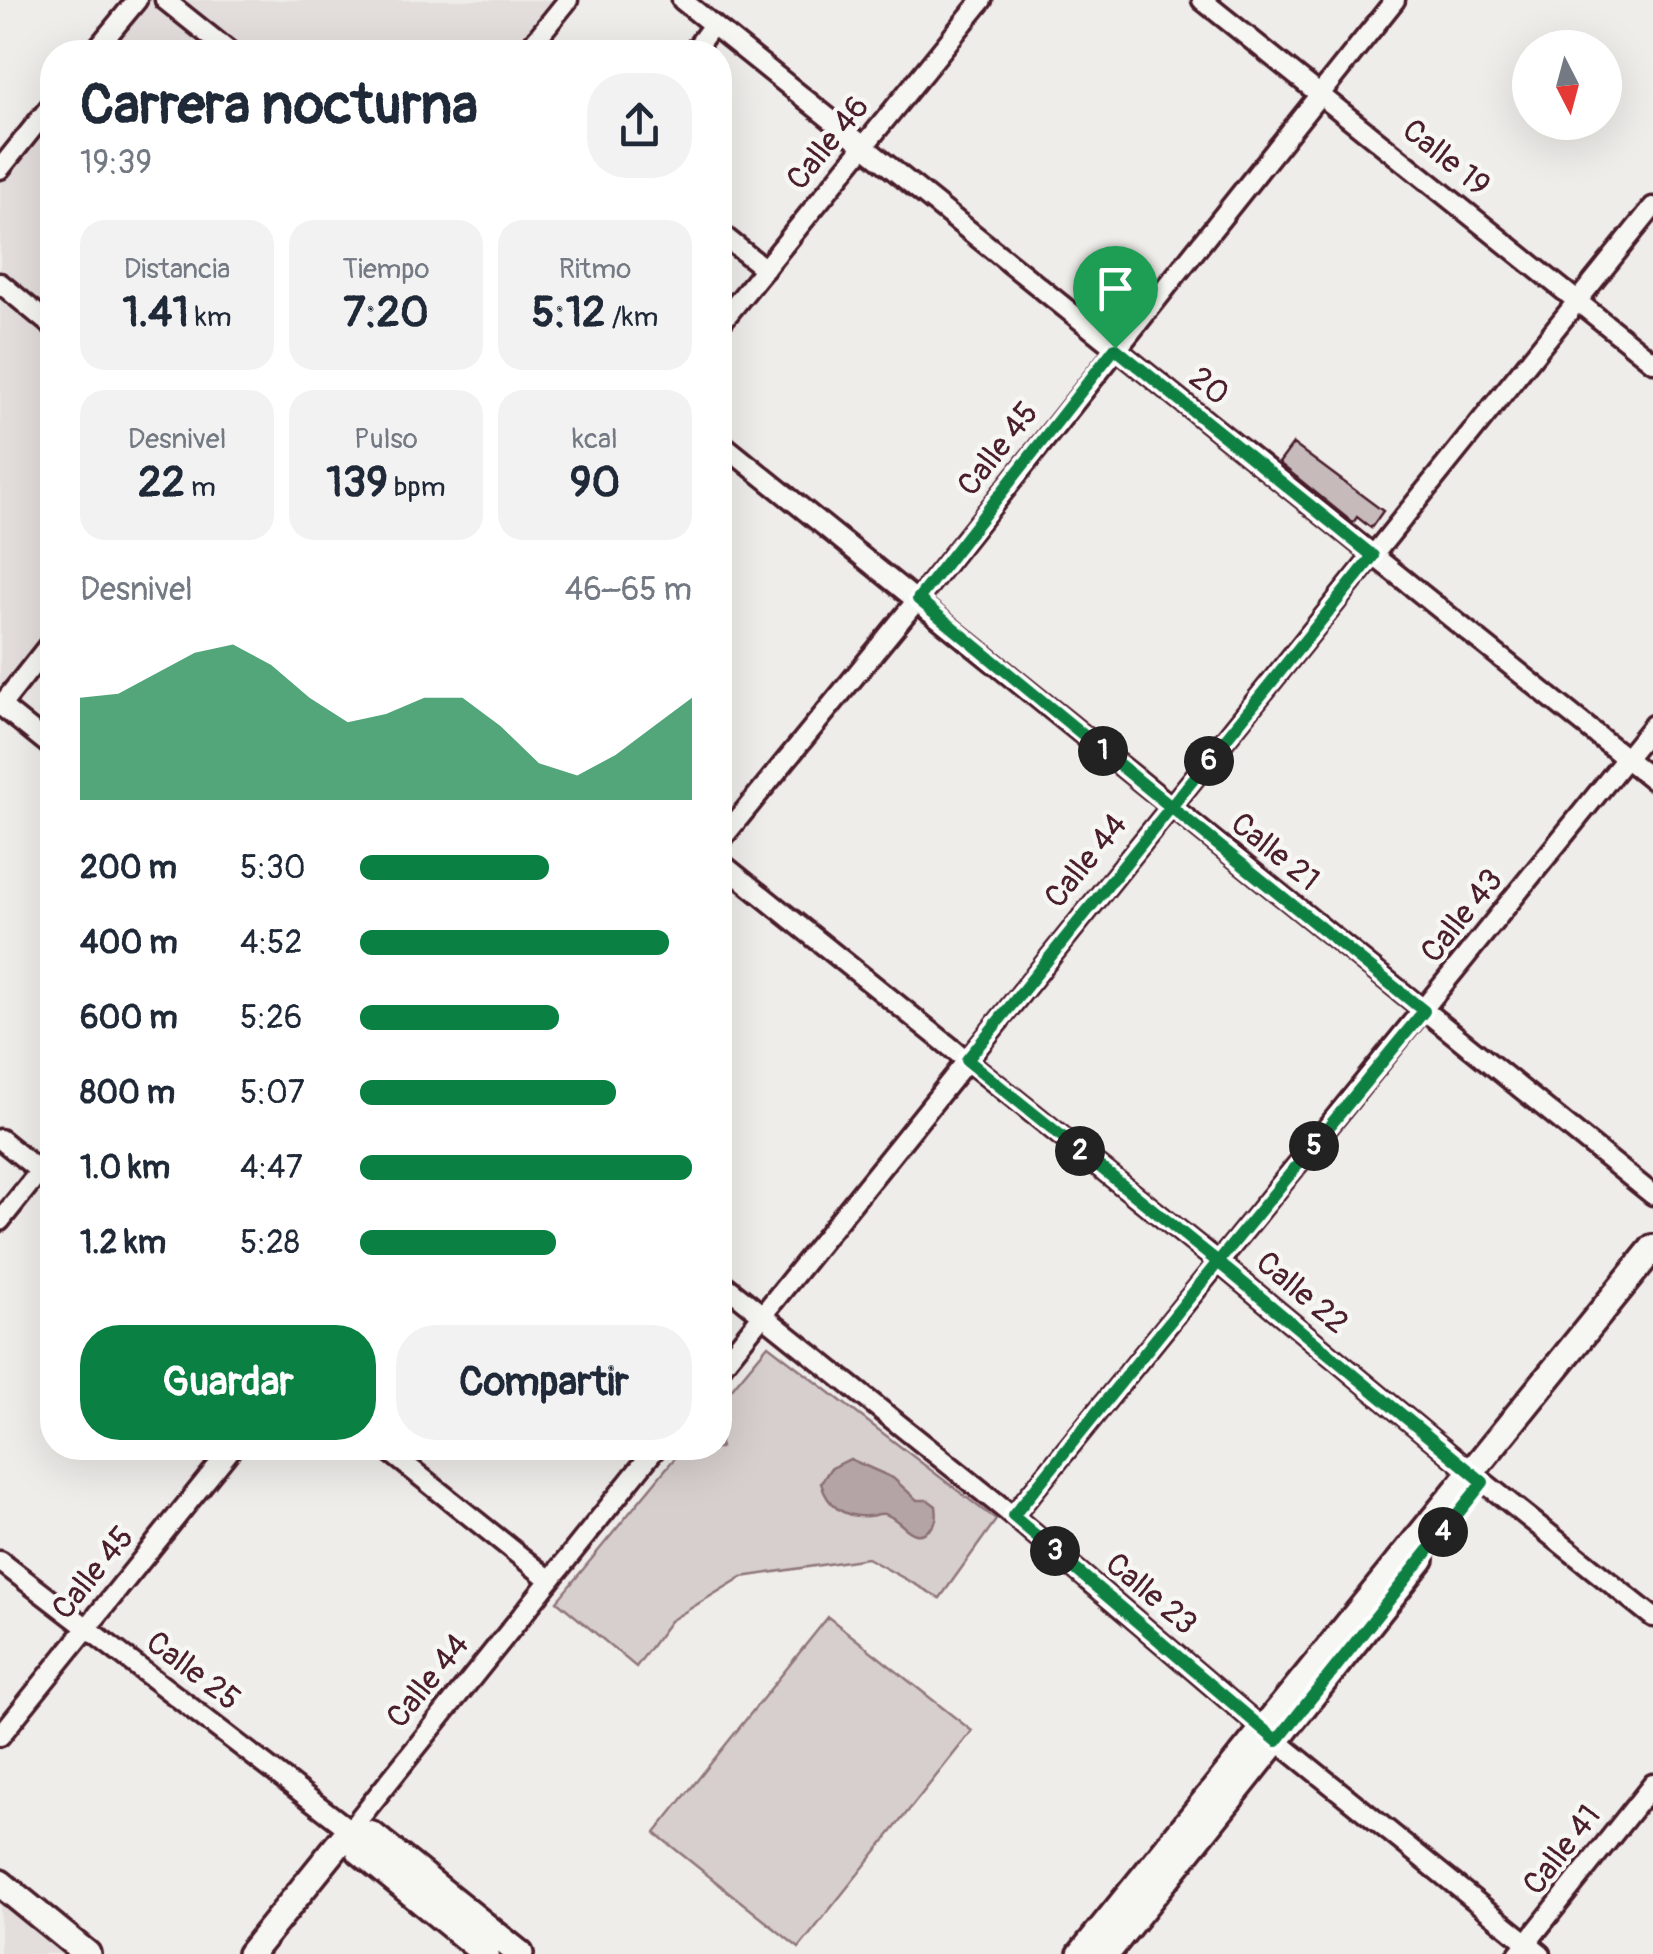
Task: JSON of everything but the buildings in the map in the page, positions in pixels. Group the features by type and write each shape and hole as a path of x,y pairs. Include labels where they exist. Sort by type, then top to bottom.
{"main road":[{"path":"1106,1954 1270,1734 1653,1248"},
{"path":"1476,1476 1653,1272"},
{"path":"1081,1954 1270,1734"},
{"name":"Calle 44","path":"250,1954 350,1830"},
{"name":"Calle 25","path":"350,1830 360,1851 486,1954"},
{"name":"Calle 25","path":"350,1830 372,1836 520,1954"},
{"path":"0,1883 87,1954"}],"street":[{"path":"104,40 137,0"},
{"path":"165,0 215,40"},
{"path":"536,40 568,0"},
{"name":"20","path":"682,0 731,40"},
{"name":"Calle 46","path":"732,309 982,0"},
{"name":"Calle 19","path":"1202,0 1653,362"},
{"name":"Calle 45","path":"732,825 918,599 1395,0"},
{"path":"702,40 713,26"},
{"name":"20","path":"732,41 1653,780"},
{"path":"0,168 40,119"},
{"name":"Calle 44","path":"732,1353 1653,207"},
{"path":"732,242 765,269"},
{"path":"0,284 40,316"},
{"name":"Calle 21","path":"732,452 1653,1195"},
{"path":"40,656 0,705 40,737"},
{"name":"Calle 43","path":"1013,1516 1653,725"},
{"name":"Calle 22","path":"732,872 1653,1617"},
{"path":"0,1139 40,1164"},
{"path":"0,1221 40,1178"},
{"name":"Calle 23","path":"732,1291 1013,1516 1529,1950"},
{"name":"Calle 45","path":"0,1736 222,1460"},
{"path":"400,1460 550,1580"},
{"name":"Calle 44","path":"350,1830 646,1460"},
{"name":"Calle 25","path":"0,1561 350,1830"},
{"name":"Calle 41","path":"1529,1950 1653,1784"}],"shaded area":[{"path":"137,0 562,0 530,40 105,40"},
{"path":"40,119 40,653 0,704 0,169"},
{"path":"768,1345 996,1520 940,1598 867,1558 742,1577 670,1621 636,1667 557,1601 673,1460 732,1460 732,1388"},
{"path":"850,1459 893,1478 917,1500 928,1500 936,1506 933,1525 924,1533 912,1533 884,1514 859,1516 838,1509 821,1483 830,1469"},
{"path":"828,1617 972,1731 799,1948 655,1833"},
{"path":"0,1904 61,1954 0,1954"}],"route":[{"path":"1115,348 918,599 1171,807 967,1060 1218,1262 1013,1516 1277,1741 1483,1482 1218,1262 1424,1011 1171,807 1373,556 1115,348"}]}
